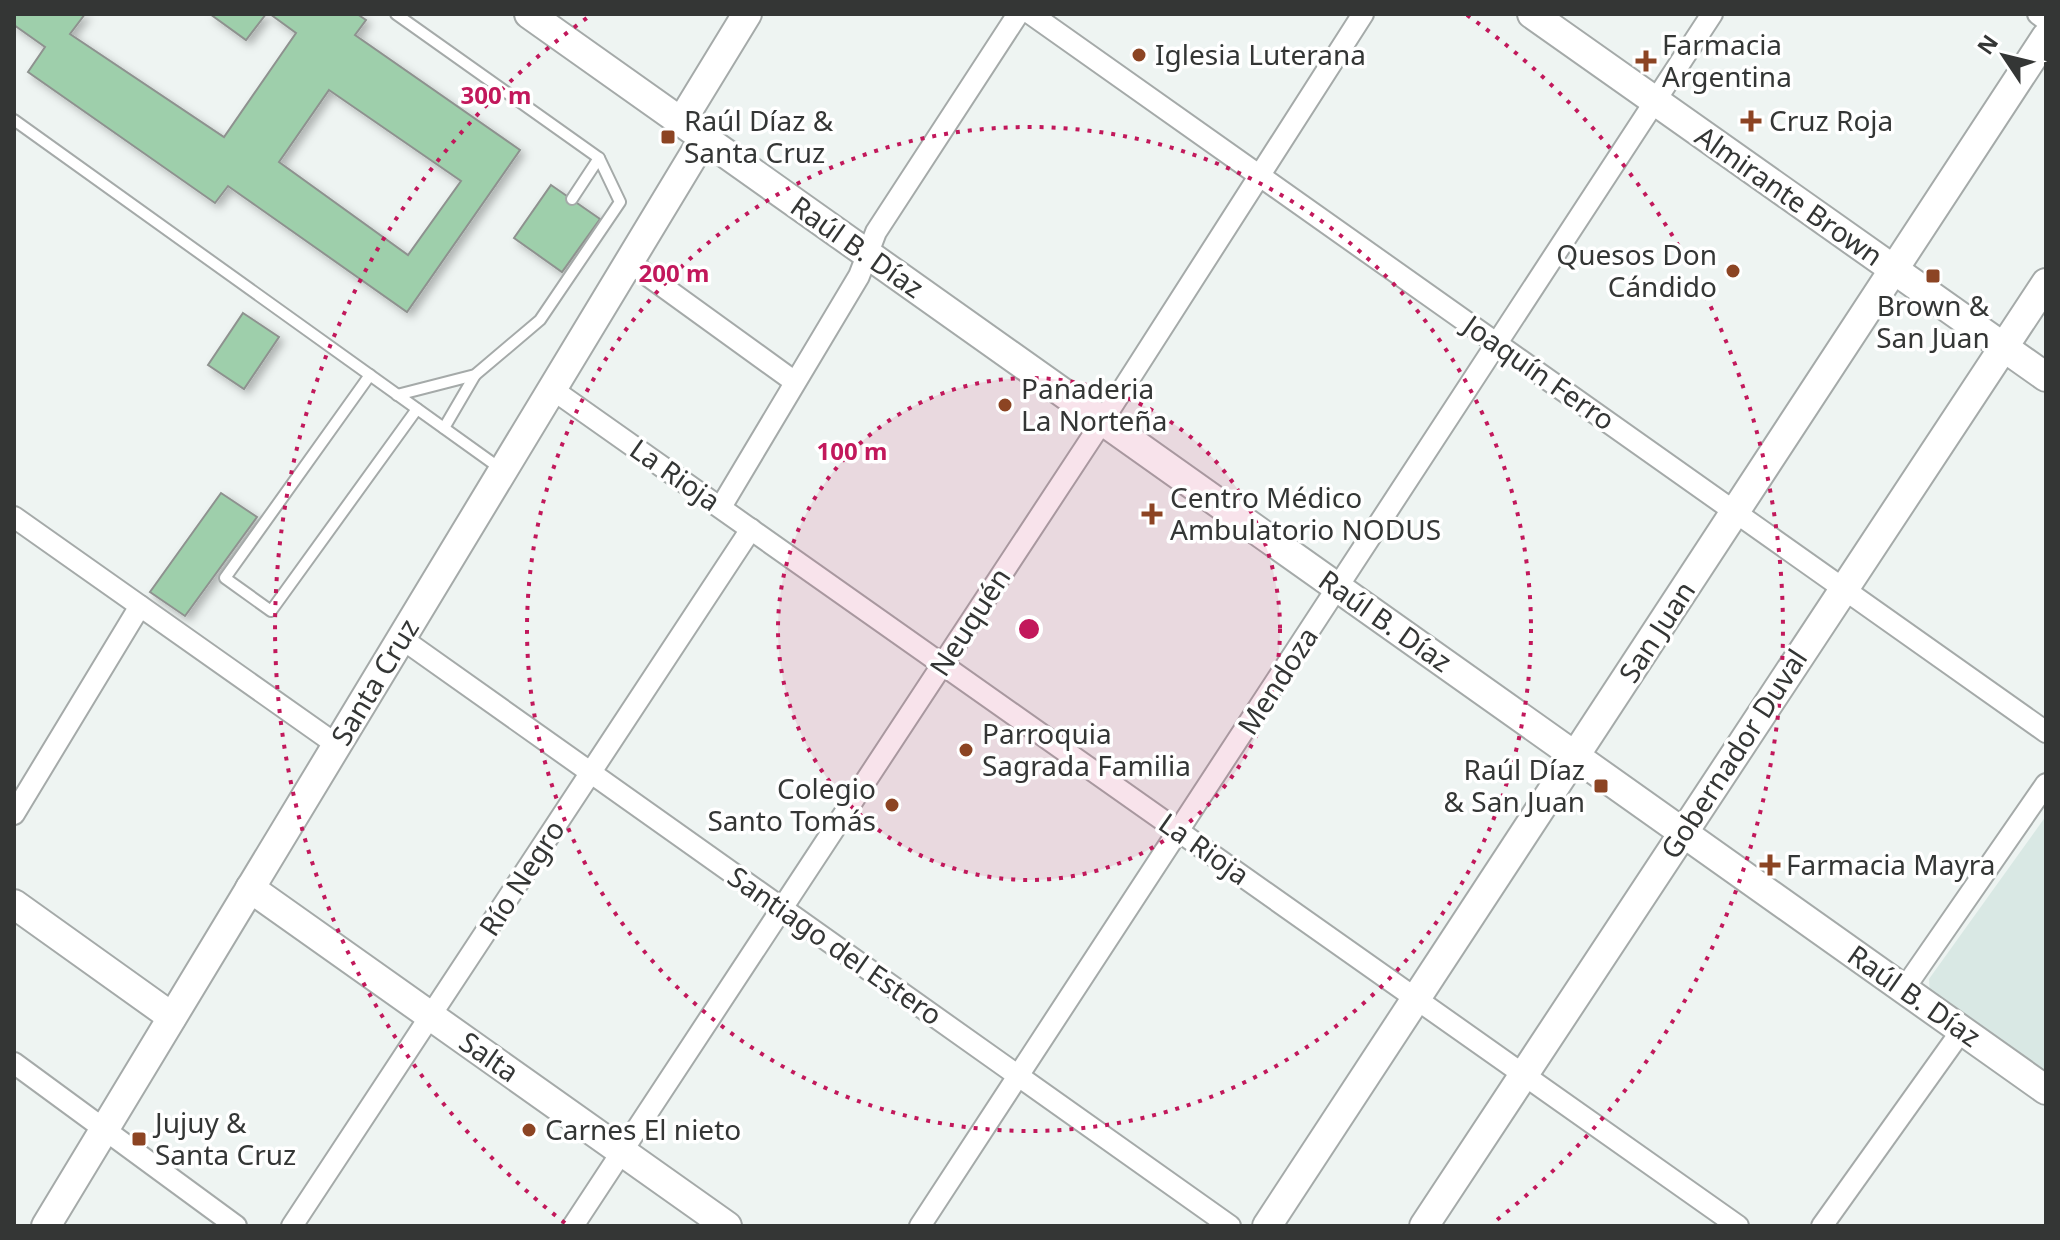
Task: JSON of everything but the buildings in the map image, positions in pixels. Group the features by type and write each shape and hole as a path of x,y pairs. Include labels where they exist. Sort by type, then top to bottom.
{"street":[{"name":"Raúl B. Díaz","path":"529,14 2046,1090"},
{"name":"Santa Cruz","path":"46,1226 629,262 747,14"},
{"path":"721,507 859,276 876,232 1018,14"},
{"name":"Joaquín Ferro","path":"1031,14 2046,732"},
{"name":"Neuquén","path":"573,1226 1102,421 1363,14"},
{"name":"Almirante Brown","path":"1532,14 2046,377"},
{"name":"Mendoza","path":"920,1226 1712,14"},
{"path":"2038,14 2046,20"},
{"name":"San Juan","path":"1267,1226 2046,37"},
{"path":"629,262 795,382"},
{"name":"Gobernador Duval","path":"1424,1226 2046,283"},
{"name":"La Rioja","path":"552,389 1738,1226"},
{"path":"14,517 337,745"},
{"name":"Río Negro","path":"292,1226 751,529"},
{"path":"14,814 140,606"},
{"name":"Santiago del Estero","path":"401,638 1230,1226"},
{"path":"1904,989 2046,784"},
{"name":"Salta","path":"250,888 727,1226"},
{"path":"14,904 172,1017"},
{"path":"1822,1226 1962,1030"},
{"path":"14,1063 236,1226"}],"lane":[{"path":"396,14 599,158 620,202 540,320 475,375 444,428"},
{"path":"14,120 503,470"},
{"path":"572,199 599,158"},
{"path":"370,375 225,578 271,611 417,409"},
{"path":"397,395 475,375"}],"shaded area":[{"path":"2046,816 2046,1079 1930,998 1929,979"}],"place":[{"name":"Iglesia Luterana","path":"1139,55"},
{"name":"Farmacia Argentina","path":"1646,61"},
{"name":"Cruz Roja","path":"1751,121"},
{"name":"Raúl Díaz & Santa Cruz","path":"668,137"},
{"name":"Quesos Don Cándido","path":"1733,271"},
{"name":"Brown & San Juan","path":"1933,276"},
{"name":"Panaderia La Norteña","path":"1005,405"},
{"name":"Centro Médico Ambulatorio NODUS","path":"1152,514"},
{"name":"Parroquia Sagrada Familia","path":"966,750"},
{"name":"Raúl Díaz & San Juan","path":"1601,786"},
{"name":"Colegio Santo Tomás","path":"892,805"},
{"name":"Farmacia Mayra","path":"1770,865"},
{"name":"Carnes El nieto","path":"529,1130"},
{"name":"Jujuy & Santa Cruz","path":"139,1139"}]}
